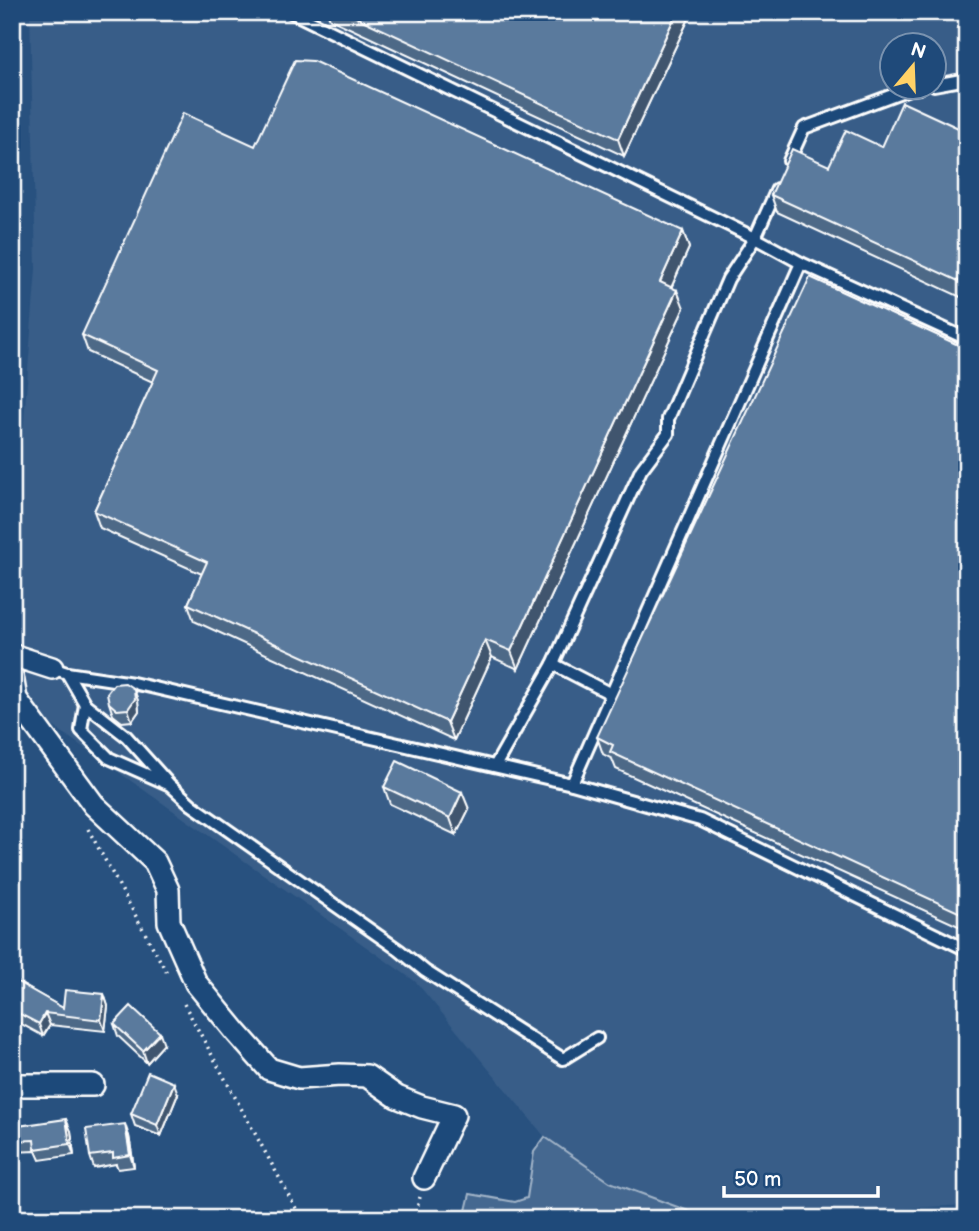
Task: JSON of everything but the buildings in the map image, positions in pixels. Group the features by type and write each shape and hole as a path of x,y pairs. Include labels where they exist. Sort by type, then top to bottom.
{"street":[{"path":"60,671 14,666 16,699 94,805 155,862 168,890 169,922 196,983 269,1069 299,1078 367,1076 397,1097 454,1115 424,1178"},
{"path":"12,1086 93,1085"}],"lane":[{"path":"290,12 755,238 801,263 967,339"},
{"path":"313,23 318,12"},
{"path":"948,82 967,79"},
{"path":"495,766 553,664 641,470 668,435 668,419 729,279 755,238 804,128 878,101"},
{"path":"572,784 801,263"},
{"path":"553,664 611,694"},
{"path":"60,671 133,683 495,766 572,784 700,820 967,950"},
{"path":"60,671 85,704 126,736 192,806 399,950 425,971 563,1059 597,1038"},
{"path":"85,704 81,730 109,758 170,785"}],"path":[{"path":"289,1219 298,1212"}],"shaded area":[{"path":"30,12 967,12 967,1205 710,1219 610,1182 545,1137 416,982 12,697 12,462 22,445 36,269"},
{"path":"545,1137 610,1182 710,1219 464,1219 470,1194 515,1202 527,1198 534,1152"}]}
